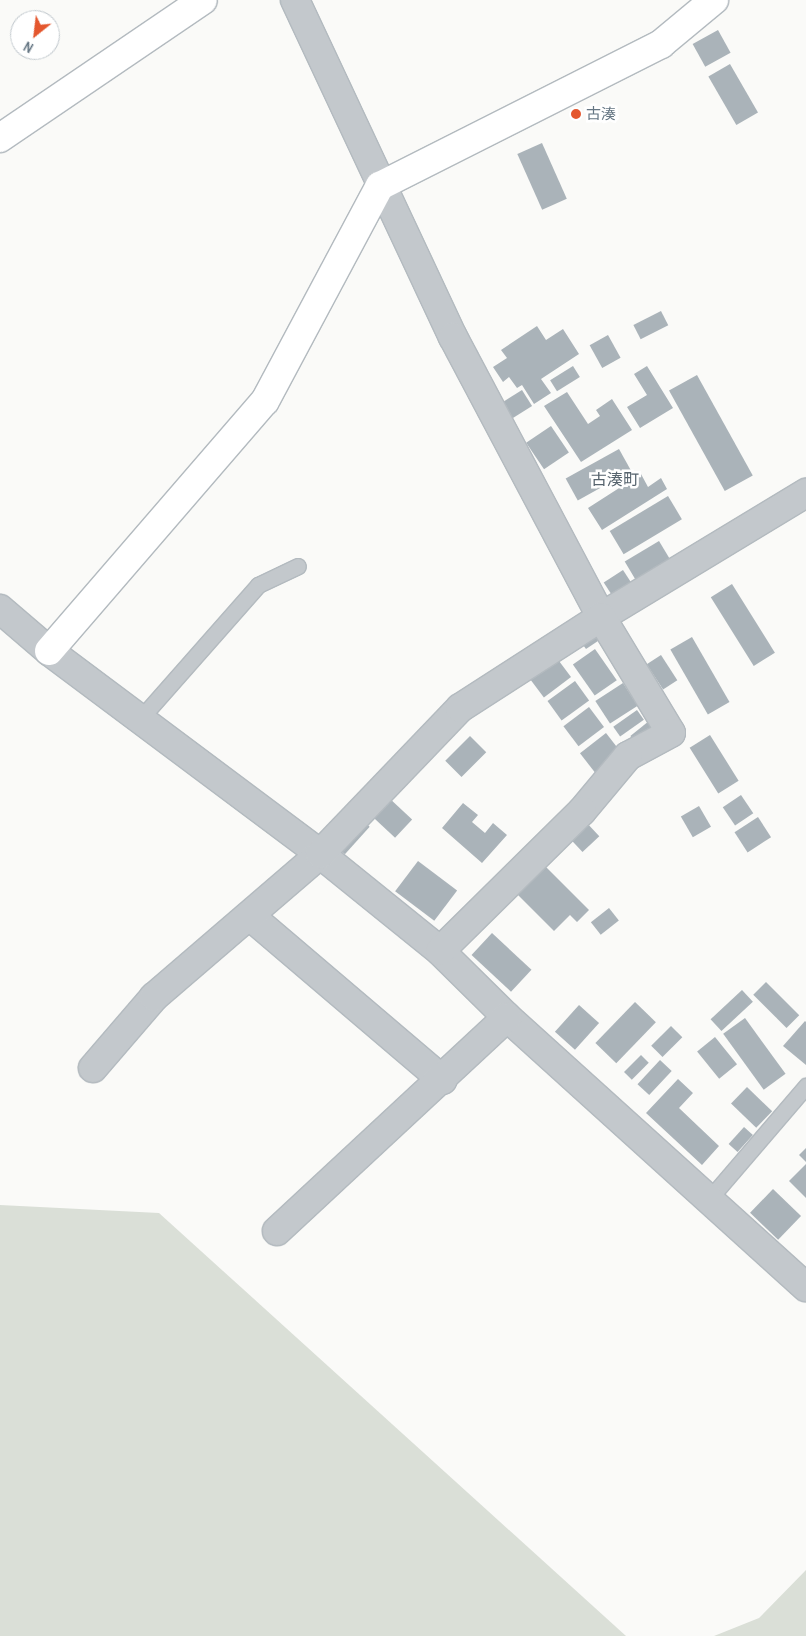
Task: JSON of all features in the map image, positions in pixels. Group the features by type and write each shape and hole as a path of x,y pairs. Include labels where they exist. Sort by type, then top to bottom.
{"street":[{"path":"0,138 204,0"},
{"path":"295,0 380,186 453,337 601,617 671,733 628,756 582,811 440,951"},
{"path":"49,651 265,401 380,186 661,44 714,0"},
{"path":"93,1068 154,997 320,854 460,708 601,617 806,493"},
{"path":"0,609 49,651 320,854 440,951 507,1017 710,1198 806,1287"},
{"path":"250,916 442,1080"},
{"path":"278,1231 442,1080 507,1017"}],"lane":[{"path":"140,719 258,585 298,566"},
{"path":"710,1198 806,1086"}],"shaded area":[{"path":"0,1205 159,1213 626,1636 0,1636"},
{"path":"806,1570 806,1636 714,1636 759,1618"}],"building":[{"path":"718,30 731,53 705,67 693,44"},
{"path":"730,64 758,112 736,125 708,76"},
{"path":"542,143 567,199 542,210 517,154"},
{"path":"661,311 668,325 641,339 633,325"},
{"path":"537,326 546,340 563,329 579,354 541,379 551,393 534,404 522,385 517,388 509,377 503,382 493,367 507,358 501,350"},
{"path":"608,335 621,358 602,368 590,345"},
{"path":"573,366 580,377 557,391 550,380"},
{"path":"647,366 673,408 640,428 627,407 647,395 634,374"},
{"path":"697,375 753,476 725,491 669,391"},
{"path":"522,390 532,406 513,418 502,402"},
{"path":"567,392 588,424 600,416 596,410 612,399 632,430 581,462 544,406"},
{"path":"551,426 569,453 544,469 526,443"},
{"path":"619,449 631,471 578,500 566,479"},
{"path":"641,474 648,487 661,478 667,489 602,530 588,508"},
{"path":"668,496 682,519 624,554 610,531"},
{"path":"659,541 672,563 638,584 625,562"},
{"path":"623,570 634,587 615,599 604,583"},
{"path":"732,584 775,653 754,666 711,597"},
{"path":"600,623 616,645 605,652 598,641 586,649 578,638"},
{"path":"692,637 730,702 708,714 670,650"},
{"path":"595,649 617,680 595,696 573,664"},
{"path":"661,655 677,680 663,689 647,664"},
{"path":"556,657 571,677 544,697 529,677"},
{"path":"575,681 589,700 562,720 547,701"},
{"path":"623,683 638,706 610,724 595,701"},
{"path":"589,707 604,727 578,746 563,726"},
{"path":"637,710 644,720 620,736 613,727"},
{"path":"649,721 657,731 639,746 630,736"},
{"path":"606,733 621,752 595,772 580,753"},
{"path":"710,735 739,781 718,794 690,748"},
{"path":"470,736 486,752 462,777 445,761"},
{"path":"741,795 753,813 735,826 723,807"},
{"path":"388,797 412,820 395,838 371,815"},
{"path":"463,803 478,815 472,822 485,833 493,823 507,835 482,863 442,828"},
{"path":"699,806 711,827 693,837 681,816"},
{"path":"758,817 771,837 748,852 735,832"},
{"path":"360,818 370,827 345,854 335,845"},
{"path":"585,821 599,836 583,852 568,837"},
{"path":"539,860 589,910 577,922 570,915 554,931 511,888"},
{"path":"418,861 457,890 434,921 395,891"},
{"path":"609,908 619,921 601,935 591,922"},
{"path":"492,933 531,970 511,992 472,955"},
{"path":"766,982 799,1015 787,1028 753,995"},
{"path":"742,990 753,1002 721,1031 711,1019"},
{"path":"635,1002 656,1022 616,1063 595,1043"},
{"path":"579,1005 599,1023 575,1050 555,1032"},
{"path":"745,1018 786,1074 764,1090 723,1034"},
{"path":"806,1022 806,1065 783,1046"},
{"path":"671,1026 682,1037 663,1057 651,1046"},
{"path":"715,1037 737,1064 719,1079 697,1051"},
{"path":"641,1055 649,1063 632,1080 624,1072"},
{"path":"660,1060 672,1071 649,1095 637,1084"},
{"path":"678,1079 693,1093 679,1108 719,1146 702,1165 646,1113"},
{"path":"747,1087 772,1111 756,1128 731,1104"},
{"path":"744,1127 753,1135 738,1152 729,1144"},
{"path":"806,1148 806,1162 799,1155"},
{"path":"806,1164 806,1198 789,1181"},
{"path":"773,1189 801,1216 778,1240 750,1213"}],"place":[{"name":"古湊","path":"576,114"}],"district":[{"name":"古湊町","path":"615,479"}]}
